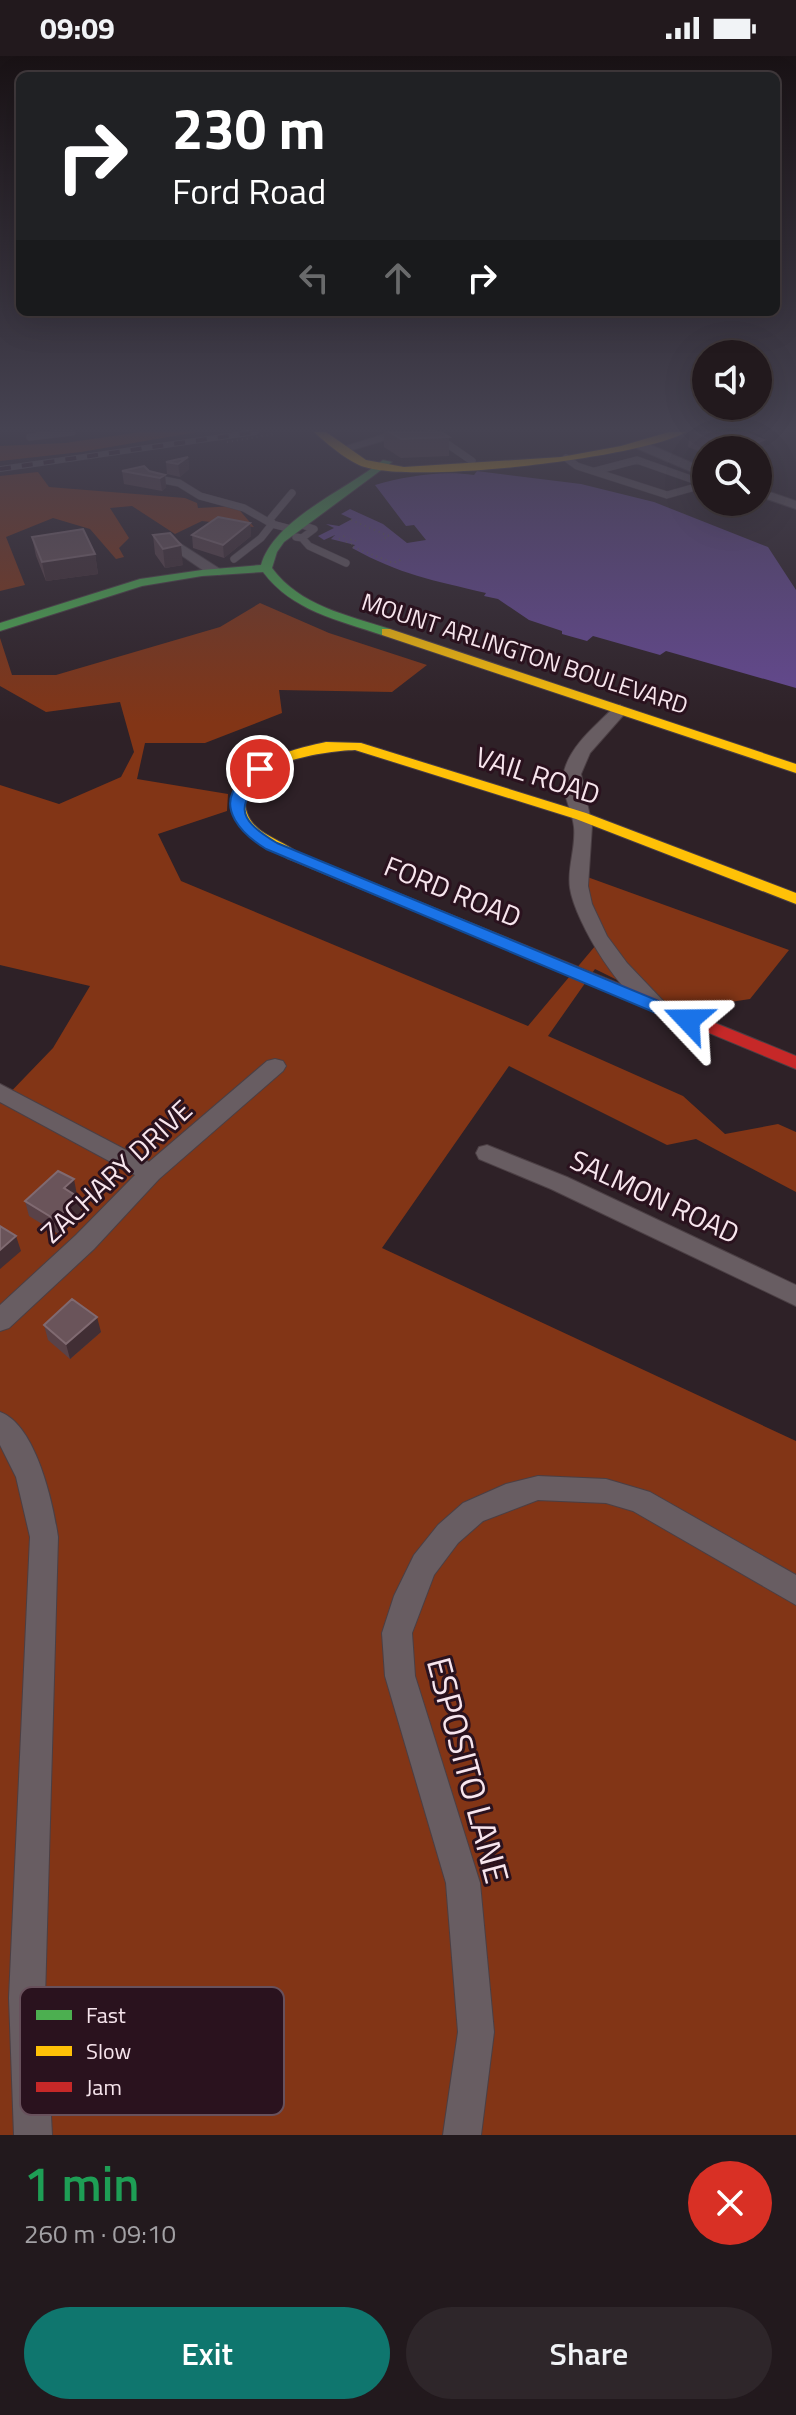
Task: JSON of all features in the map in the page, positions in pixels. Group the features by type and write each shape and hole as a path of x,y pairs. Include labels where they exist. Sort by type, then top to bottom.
{"main road":[{"path":"0,627 30,620 102,593 215,572 264,568 271,550 292,529"},
{"name":"MOUNT ARLINGTON BOULEVARD","path":"264,568 277,590 312,607 796,769"},
{"name":"VAIL ROAD","path":"260,769 297,750 336,744 381,751 483,787 581,816 796,899"},
{"name":"FORD ROAD","path":"260,769 241,790 237,806 242,822 253,835 294,856 796,1063"}],"street":[{"path":"167,539 215,572"},
{"path":"620,710 585,746 572,770 572,787 581,816 583,846 579,886 585,911 628,978 660,1008"},
{"name":"ZACHARY DRIVE","path":"0,1321 85,1242 151,1173 275,1066"},
{"path":"0,1092 151,1173"},
{"name":"SALMON ROAD","path":"487,1153 559,1183 796,1296"},
{"path":"0,1424 17,1445 37,1488 44,1537 27,1987"},
{"name":"ESPOSITO LANE","path":"462,2135 476,2032 463,1883 400,1676 397,1633 409,1596 424,1565 448,1534 473,1512 506,1497 538,1488 575,1488 606,1491 640,1501 796,1591"},
{"path":"32,2115 33,2135"}],"lane":[{"path":"292,529 309,546 346,563"},
{"path":"234,559 261,538 292,529"},
{"path":"309,546 321,538"}],"path":[{"path":"372,529 389,536 381,540"},
{"path":"339,539 346,535"},
{"path":"346,542 355,539 352,545 393,563 403,559"}],"shaded area":[{"path":"0,529 26,529 6,537 25,585 0,591"},
{"path":"90,529 123,529 129,538 119,548 124,557 116,559"},
{"path":"167,529 185,529 175,534"},
{"path":"332,529 389,529 407,543 426,540 417,529 722,529 768,547 796,590 796,688 666,651 660,655 593,636 587,641 562,634 562,631 529,620 498,599 484,596 486,593 402,571 352,548 355,545 331,539 335,535 324,540 318,536"},
{"path":"260,603 329,633 427,665 392,692 279,690 282,713 205,743 145,743 137,779 228,794 227,811 158,834 181,881 528,1026 601,939 579,874 789,950 750,999 678,1010 595,969 548,1036 683,1096 725,1134 778,1124 796,1132 796,1192 696,1139 667,1145 509,1066 382,1248 796,1441 796,2135 0,2135 0,1103 53,1048 90,986 0,965 0,785 59,804 121,777 134,752 120,702 46,712 0,686 0,638 12,675 56,675 220,627"}],"building":[{"path":"83,529 95,554 42,562 32,537"},
{"path":"201,529 243,529 223,545 192,535"},
{"path":"170,533 181,545 163,549 153,535"},
{"path":"58,1171 74,1179 64,1188 78,1197 56,1220 25,1201"},
{"path":"0,1226 16,1236 0,1250"},
{"path":"72,1299 97,1317 66,1344 44,1325"}],"traffic: fast":[{"path":"292,529 272,550 266,568 276,582 319,610 386,632"},
{"path":"0,627 140,583 202,573 264,568"}],"traffic: slow":[{"path":"386,632 796,769"},
{"path":"292,855 257,835 240,815 239,796 249,778 269,764 296,753 326,747 356,746 581,816 796,899"}],"traffic: jam":[{"path":"292,855 796,1063"}],"route":[{"path":"260,769 241,790 237,806 242,822 253,835 271,846 688,1020"}]}
